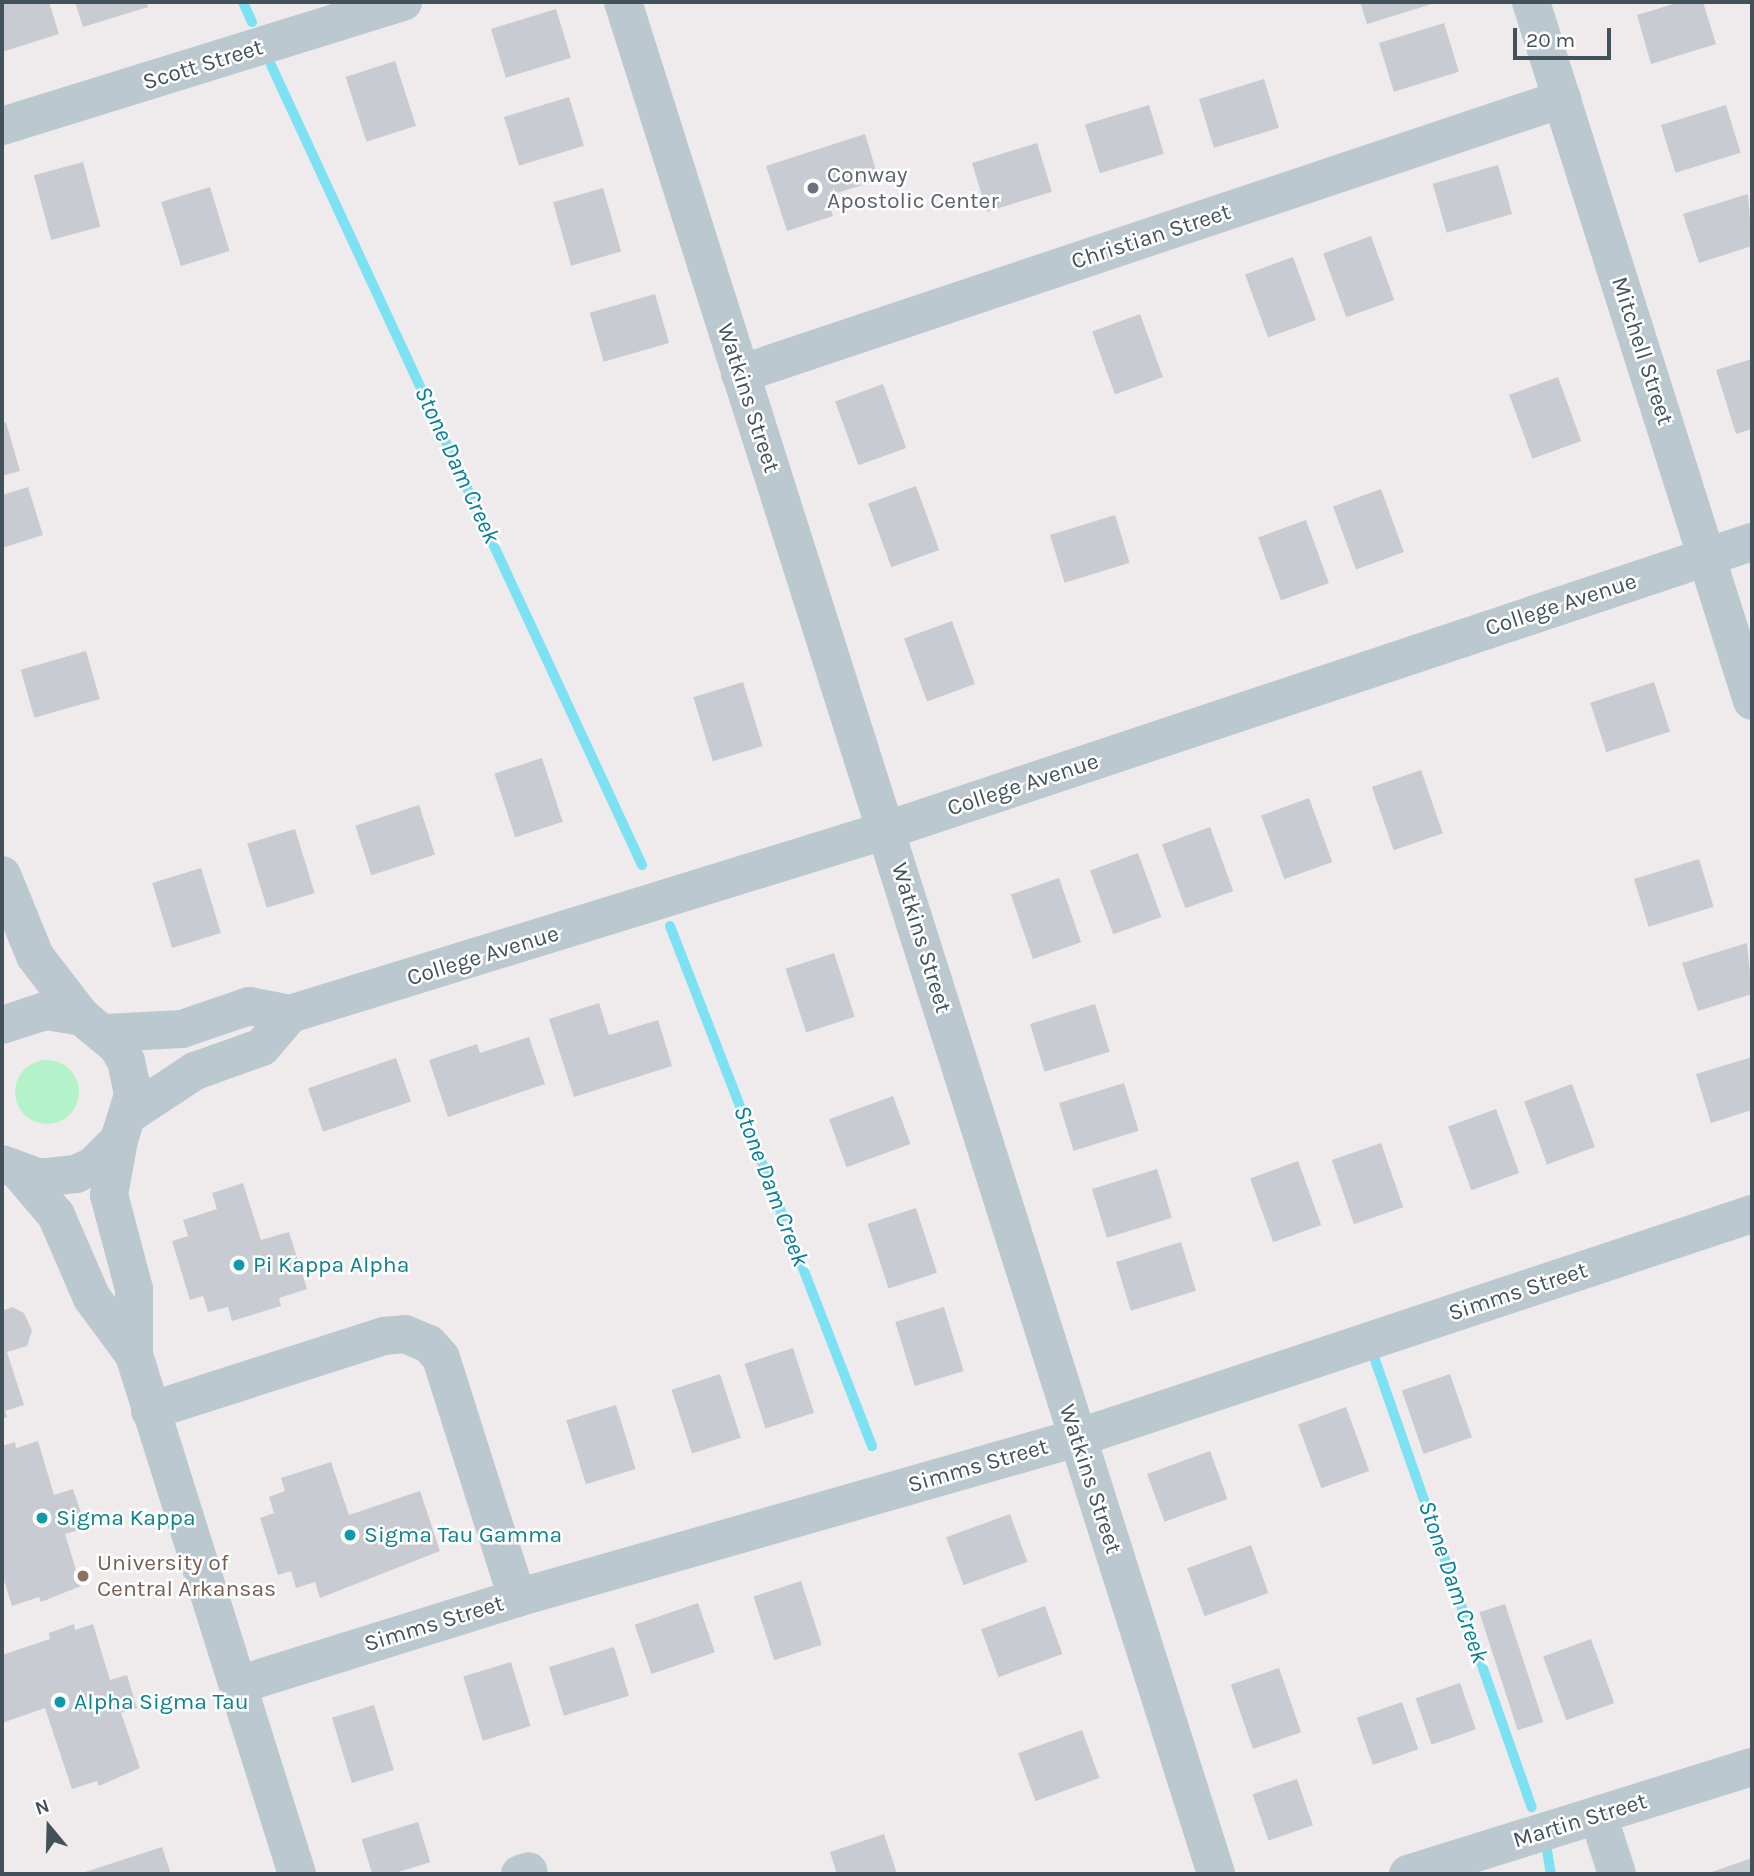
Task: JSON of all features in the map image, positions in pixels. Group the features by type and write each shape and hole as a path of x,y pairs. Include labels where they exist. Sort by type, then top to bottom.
{"street":[{"name":"Scott Street","path":"2,126 403,2"},
{"name":"Watkins Street","path":"623,2 1216,1874"},
{"name":"Mitchell Street","path":"1531,2 1752,701"},
{"name":"Christian Street","path":"740,374 1562,99"},
{"name":"College Avenue","path":"2,1025 45,1011 94,1025 182,1029 249,1006 290,1014 887,831 1752,542"},
{"path":"2,875 35,956 126,1061 132,1087 109,1195 134,1289 134,1355 297,1874"},
{"path":"12,1169 40,1178 76,1174 93,1166 125,1126 195,1071 262,1047 290,1014"},
{"path":"12,1169 56,1215 92,1298 134,1355"},
{"name":"Simms Street","path":"238,1685 517,1598 1077,1438 1752,1214"},
{"path":"150,1411 384,1336 405,1334 429,1344 441,1358 517,1598"},
{"name":"Martin Street","path":"1408,1874 1468,1865 1598,1815 1752,1767"},
{"path":"1598,1815 1617,1874"}],"green space":[{"path":"41,1060 53,1060 70,1069 77,1080 77,1104 70,1115 53,1124 41,1124 29,1119 20,1110 15,1098 15,1086 20,1074 29,1065"}],"building":[{"path":"2,2 49,2 59,34 2,52"},
{"path":"75,2 147,2 148,7 83,27"},
{"path":"1360,2 1431,2 1432,4 1367,24"},
{"path":"1680,2 1703,2 1716,44 1651,64 1637,15"},
{"path":"556,9 571,58 506,78 491,29"},
{"path":"1444,23 1459,72 1394,92 1379,43"},
{"path":"395,61 416,126 367,142 346,77"},
{"path":"1264,79 1279,128 1214,148 1199,99"},
{"path":"569,97 584,146 519,166 504,117"},
{"path":"1149,105 1164,154 1100,173 1085,125"},
{"path":"1726,105 1741,153 1676,173 1661,125"},
{"name":"Conway Apostolic Center","path":"865,134 879,180 827,196 833,216 787,231 766,166"},
{"path":"1037,143 1052,192 987,212 972,163"},
{"path":"83,162 100,227 51,240 34,175"},
{"path":"1498,165 1512,214 1447,233 1433,184"},
{"path":"210,187 230,251 181,266 161,202"},
{"path":"603,188 621,251 571,266 553,202"},
{"path":"1748,194 1752,246 1699,263 1683,214"},
{"path":"1371,236 1394,300 1346,317 1323,253"},
{"path":"1293,257 1316,320 1268,337 1245,274"},
{"path":"655,294 669,343 604,362 590,313"},
{"path":"1140,314 1163,377 1115,394 1092,331"},
{"path":"1752,359 1752,429 1736,434 1716,370"},
{"path":"1558,377 1581,441 1532,459 1509,395"},
{"path":"883,384 906,448 858,465 835,401"},
{"path":"6,422 20,471 2,476 2,424"},
{"path":"916,486 939,550 891,567 868,503"},
{"path":"28,487 43,535 2,548 2,495"},
{"path":"1381,489 1404,552 1356,569 1333,506"},
{"path":"1115,515 1130,563 1065,583 1050,535"},
{"path":"1306,520 1329,583 1281,600 1258,537"},
{"path":"952,621 975,684 927,701 904,638"},
{"path":"86,651 100,699 34,718 21,670"},
{"path":"743,682 763,746 713,761 693,697"},
{"path":"1654,682 1670,731 1606,752 1590,703"},
{"path":"542,758 563,822 515,837 494,773"},
{"path":"1421,770 1443,833 1394,850 1372,787"},
{"path":"1309,798 1332,862 1284,879 1261,815"},
{"path":"419,805 435,854 371,875 355,826"},
{"path":"1210,827 1233,891 1185,908 1162,844"},
{"path":"295,829 315,893 267,908 247,844"},
{"path":"1138,853 1161,917 1113,934 1090,870"},
{"path":"1699,859 1714,907 1649,927 1634,879"},
{"path":"201,868 221,933 172,948 152,883"},
{"path":"1059,878 1081,942 1033,959 1011,895"},
{"path":"1747,943 1752,994 1698,1011 1682,963"},
{"path":"834,953 855,1017 806,1032 785,969"},
{"path":"599,1003 609,1035 658,1020 672,1066 574,1097 549,1019"},
{"path":"1095,1004 1110,1052 1045,1072 1030,1024"},
{"path":"529,1037 545,1084 448,1117 429,1060 477,1044 480,1053"},
{"path":"1752,1057 1752,1110 1711,1123 1696,1074"},
{"path":"396,1058 411,1101 323,1132 308,1088"},
{"path":"1124,1083 1139,1131 1074,1151 1059,1103"},
{"path":"1572,1084 1595,1147 1547,1164 1524,1101"},
{"path":"893,1096 910,1144 847,1167 829,1119"},
{"path":"1496,1109 1519,1173 1471,1190 1448,1126"},
{"path":"1381,1143 1403,1207 1354,1224 1332,1160"},
{"path":"1298,1161 1321,1225 1273,1242 1250,1178"},
{"path":"1157,1169 1172,1218 1107,1238 1092,1189"},
{"name":"Pi Kappa Alpha","path":"243,1183 261,1240 289,1232 307,1289 279,1298 281,1306 232,1321 228,1307 208,1312 203,1296 190,1300 172,1241 188,1236 183,1220 217,1209 212,1193"},
{"path":"916,1208 937,1273 889,1288 867,1224"},
{"path":"1181,1242 1196,1291 1131,1311 1116,1262"},
{"path":"12,1307 24,1313 32,1331 27,1346 7,1352 24,1405 5,1411 7,1417 2,1419 2,1311"},
{"path":"944,1307 964,1371 915,1386 895,1322"},
{"path":"793,1348 814,1413 766,1428 744,1364"},
{"path":"720,1374 741,1438 692,1453 671,1390"},
{"path":"1450,1374 1472,1437 1424,1454 1402,1391"},
{"path":"616,1405 636,1469 586,1484 566,1420"},
{"path":"1346,1407 1369,1471 1321,1488 1298,1424"},
{"name":"Sigma Kappa","path":"38,1441 54,1495 73,1489 86,1528 65,1534 81,1586 41,1602 39,1597 12,1606 2,1574 2,1446 15,1442 16,1448"},
{"path":"1210,1451 1227,1499 1164,1522 1147,1474"},
{"name":"Sigma Tau Gamma","path":"331,1462 349,1515 420,1491 440,1551 320,1598 315,1582 296,1588 291,1571 278,1575 260,1518 274,1513 269,1497 285,1491 281,1478"},
{"path":"1010,1514 1027,1562 964,1585 946,1537"},
{"path":"1251,1545 1268,1593 1205,1616 1187,1568"},
{"path":"801,1581 822,1645 774,1660 753,1596"},
{"path":"698,1603 715,1652 652,1674 635,1625"},
{"path":"1505,1604 1543,1722 1518,1730 1479,1612"},
{"path":"1045,1606 1062,1654 999,1677 981,1629"},
{"name":"Alpha Sigma Tau","path":"74,1624 75,1630 93,1624 110,1680 127,1675 137,1708 121,1713 140,1768 99,1786 97,1781 72,1789 45,1708 2,1723 2,1655 50,1639 49,1633"},
{"path":"1591,1639 1614,1703 1566,1720 1543,1656"},
{"path":"614,1647 629,1696 564,1716 549,1667"},
{"path":"511,1662 531,1726 483,1741 463,1677"},
{"path":"1279,1668 1301,1732 1253,1749 1231,1685"},
{"path":"1460,1683 1476,1729 1432,1745 1416,1698"},
{"path":"1402,1702 1418,1749 1373,1765 1357,1718"},
{"path":"374,1705 394,1770 352,1783 332,1718"},
{"path":"1082,1730 1099,1778 1036,1801 1018,1753"},
{"path":"1297,1779 1313,1825 1269,1841 1253,1794"},
{"path":"418,1822 430,1862 392,1874 372,1874 362,1839"},
{"path":"884,1834 897,1874 837,1874 830,1852"},
{"path":"162,1847 171,1874 79,1874"},
{"path":"1752,1858 1752,1874 1706,1874"}],"waterway":[{"name":"Stone Dam Creek","path":"243,2 252,22"},
{"name":"Stone Dam Creek","path":"271,65 642,865"},
{"name":"Stone Dam Creek","path":"670,926 872,1446"},
{"name":"Stone Dam Creek","path":"1374,1357 1532,1807"},
{"name":"Stone Dam Creek","path":"1547,1850 1551,1874"}],"place":[{"name":"Conway Apostolic Center","path":"813,188"},
{"name":"Pi Kappa Alpha","path":"239,1265"},
{"name":"Sigma Kappa","path":"42,1518"},
{"name":"Sigma Tau Gamma","path":"350,1535"},
{"name":"University of Central Arkansas","path":"83,1576"},
{"name":"Alpha Sigma Tau","path":"60,1702"}]}
